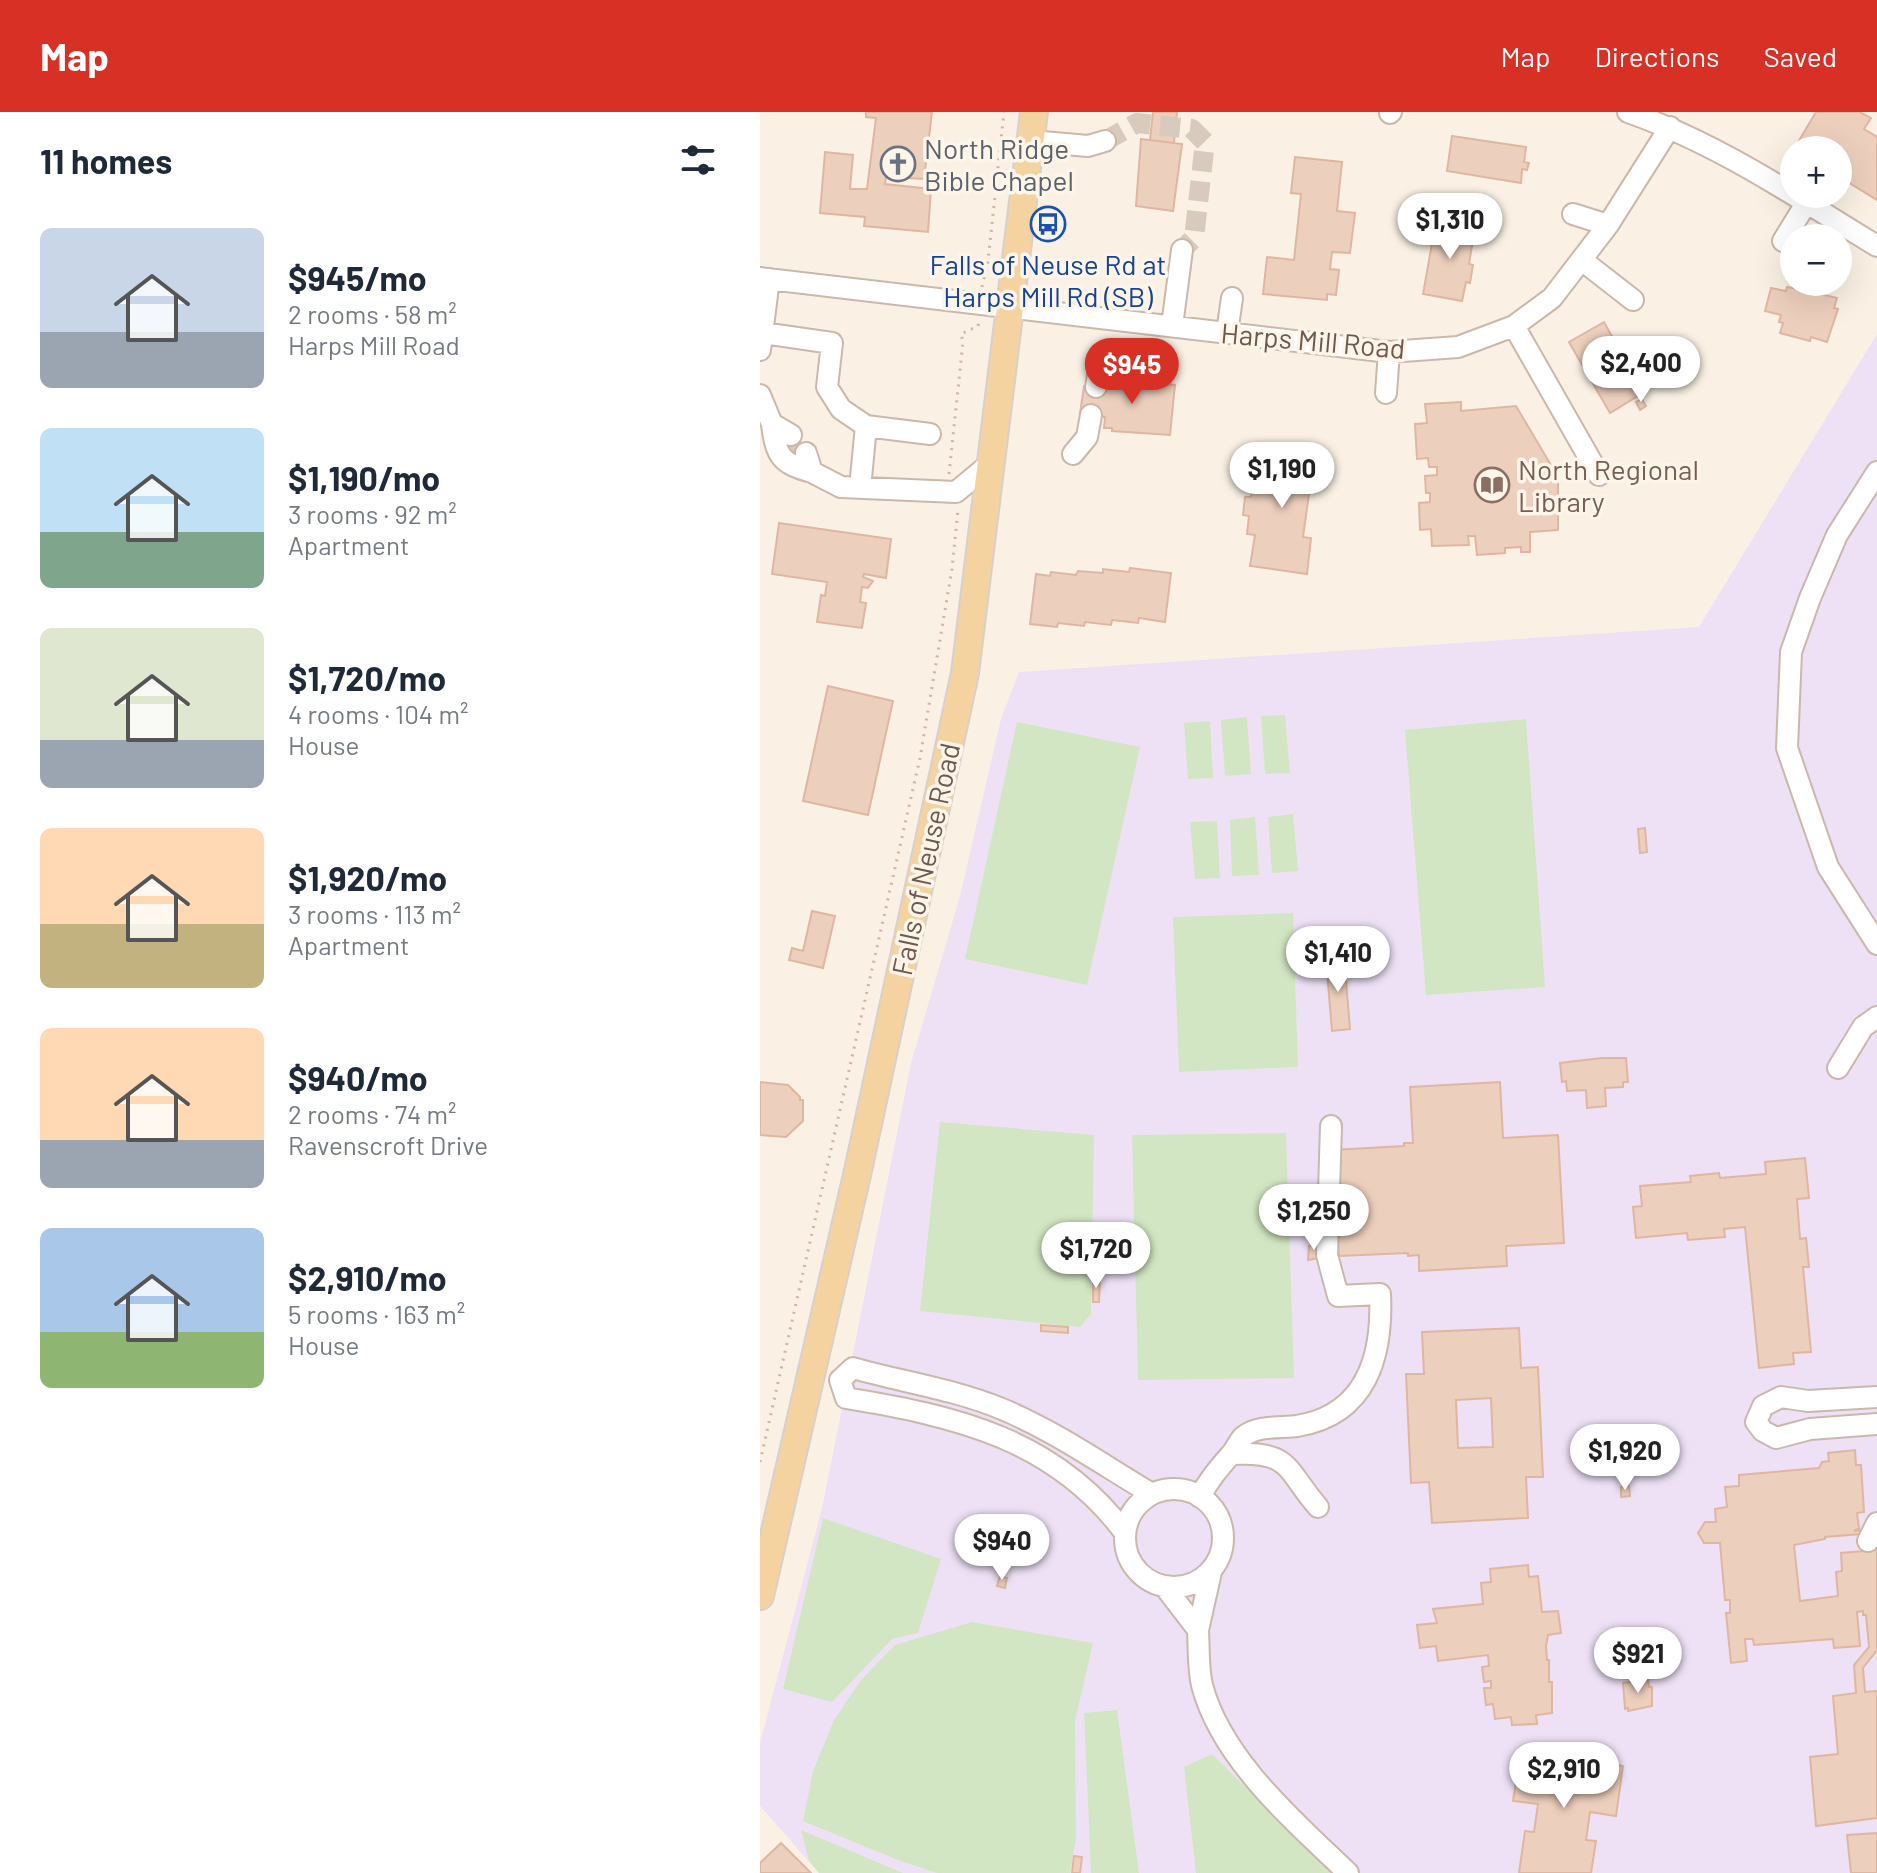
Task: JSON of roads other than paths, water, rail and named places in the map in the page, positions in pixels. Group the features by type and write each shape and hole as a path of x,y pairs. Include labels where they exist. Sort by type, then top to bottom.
{"main road":[{"name":"Falls of Neuse Road","path":"760,1596 857,1175 965,673 1034,112"}],"street":[{"path":"1628,112 1670,127 1720,151 1780,186"},
{"name":"Harps Mill Road","path":"764,278 1389,352 1458,347 1514,326 1552,298 1608,225 1670,127"},
{"path":"1031,141 1088,146 1105,141"},
{"path":"1817,208 1877,246"},
{"path":"1573,214 1608,225"},
{"path":"1172,326 1182,250"},
{"path":"1583,261 1633,300"},
{"path":"764,278 761,342 832,343 827,387 841,409 866,426 930,434"},
{"path":"1227,333 1232,298"},
{"path":"1514,326 1599,475"},
{"path":"1386,393 1389,352"},
{"path":"760,395 772,424 775,449 789,466 799,452"},
{"path":"1073,454 1087,437 1091,415"},
{"path":"772,424 799,452 841,487 952,486 991,463"},
{"path":"860,488 866,426"},
{"path":"1877,472 1837,535 1791,652 1787,748 1828,867 1877,944"},
{"path":"952,486 984,520"},
{"path":"1838,1068 1863,1027 1877,1017"},
{"path":"1200,1497 1213,1473 1244,1437 1258,1429 1320,1420 1345,1405 1368,1379 1378,1351 1382,1323 1380,1294 1338,1296 1327,1255 1331,1126"},
{"path":"840,1380 853,1368 932,1387 1006,1410 1077,1447 1152,1494"},
{"path":"809,1373 840,1380"},
{"path":"840,1380 846,1398 965,1423 1012,1441 1062,1470 1104,1505 1125,1533"},
{"path":"1781,1397 1808,1401 1874,1397 1876,1427 1810,1429 1776,1438 1763,1431 1756,1422 1763,1406 1781,1397"},
{"path":"1062,1470 1077,1447"},
{"path":"1232,1454 1261,1454 1286,1464 1295,1472 1318,1507"},
{"path":"1198,1630 1165,1587 1139,1573 1125,1547 1129,1517 1139,1503 1152,1494 1185,1490 1200,1497 1212,1508 1220,1523 1223,1540 1220,1556 1211,1572 1198,1630 1202,1685 1218,1727 1288,1815 1348,1873"},
{"path":"1165,1587 1182,1587 1211,1572"}],"tunnel":[{"path":"1105,141 1137,123 1192,129 1205,142 1194,238 1182,250"},
{"path":"786,441 799,457"}],"place":[{"name":"North Ridge Bible Chapel","path":"898,164"},
{"name":"Falls of Neuse Rd at Harps Mill Rd (SB)","path":"1048,224"},
{"name":"North Regional Library","path":"1492,485"}]}
